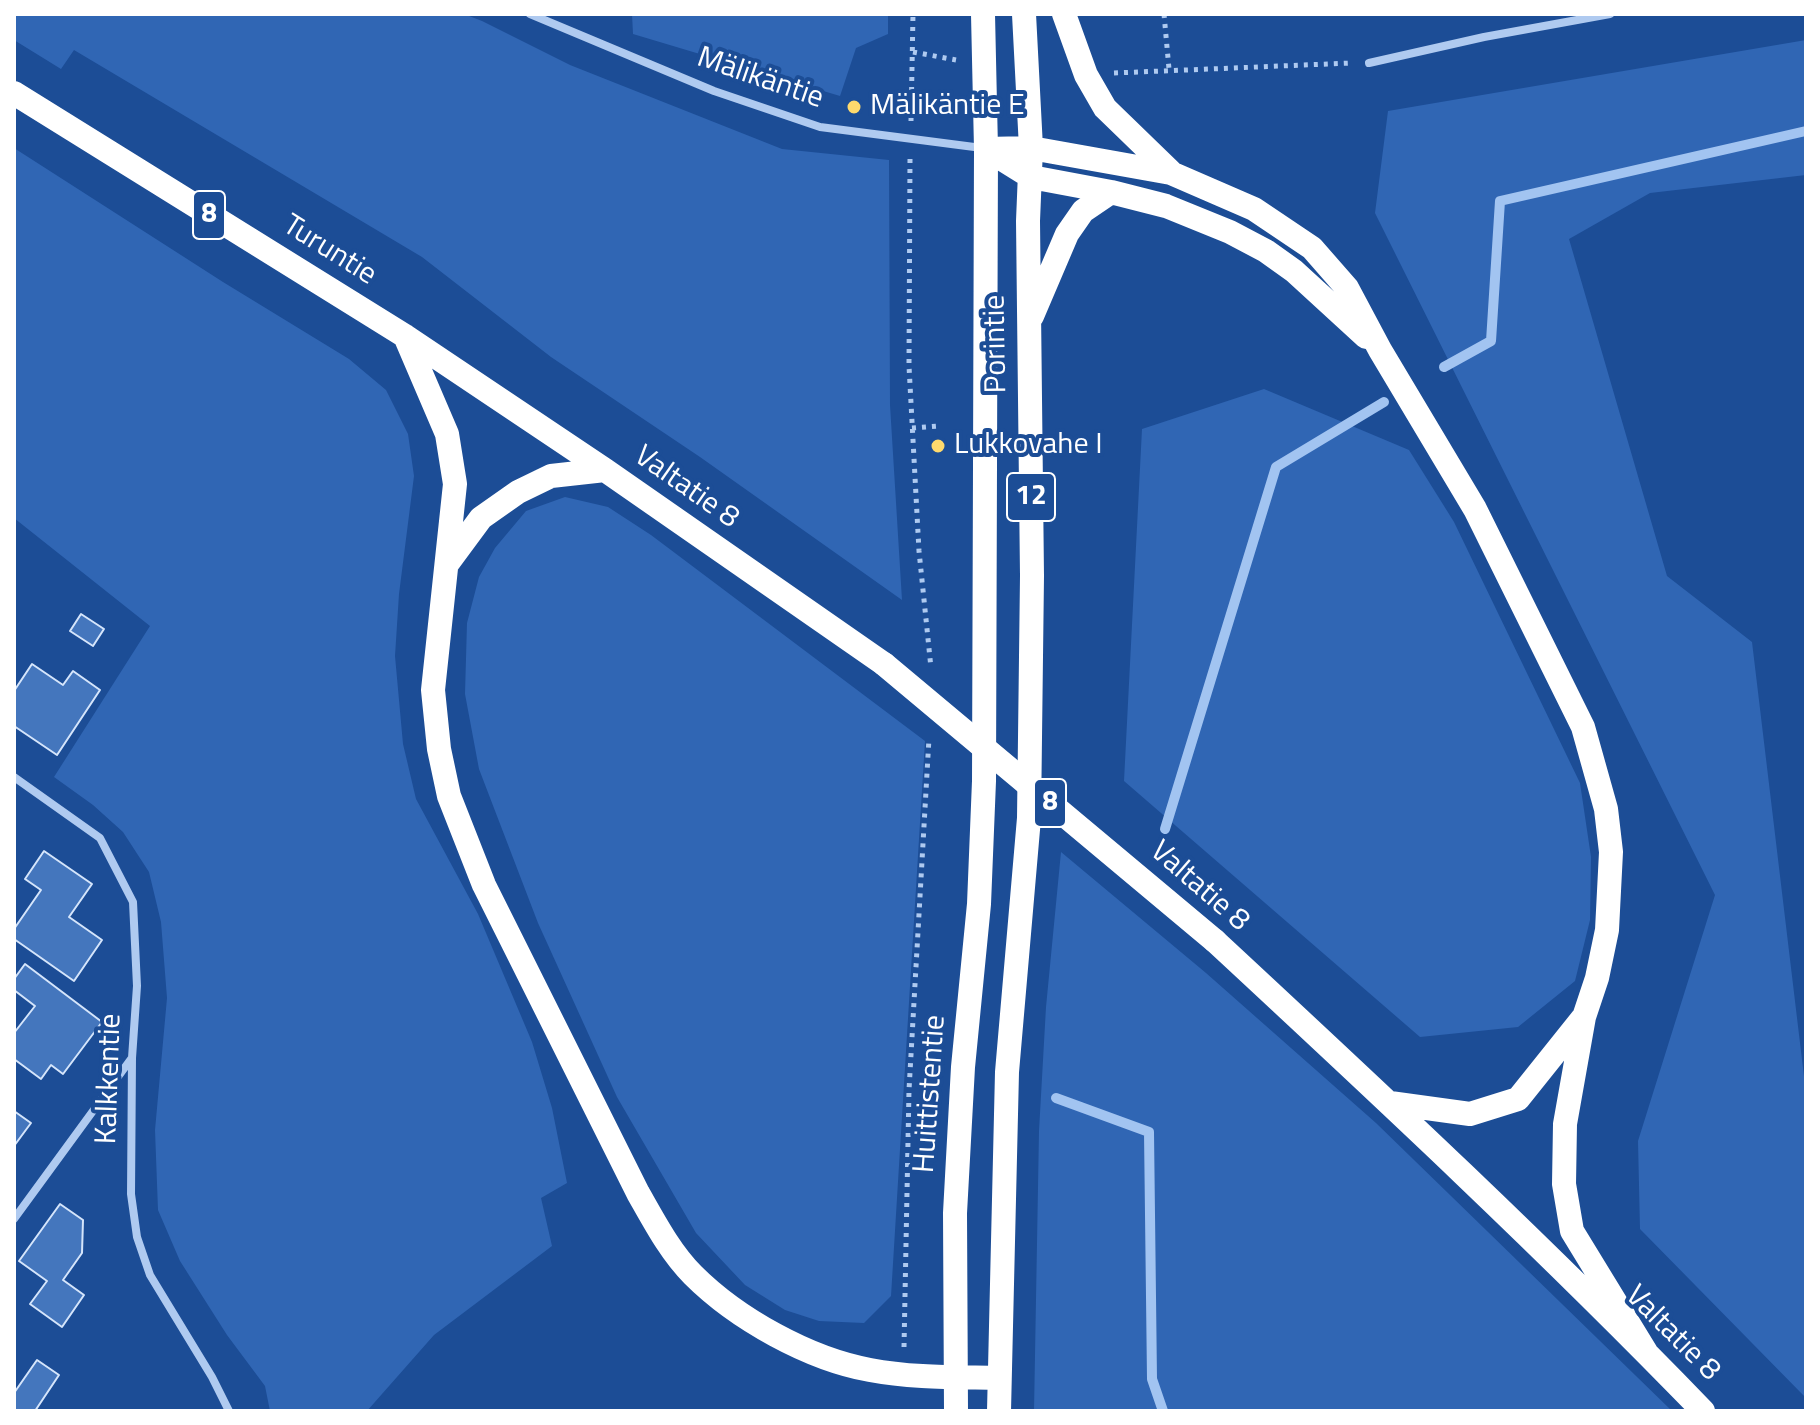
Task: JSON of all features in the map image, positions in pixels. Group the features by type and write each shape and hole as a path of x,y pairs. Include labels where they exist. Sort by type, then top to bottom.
{"highway":[{"name":"Porintie","path":"983,14 986,149 984,781"},
{"name":"Porintie","path":"999,1378 1007,1072 1029,818 1032,576 1028,221 1031,148 1024,14"},
{"path":"1064,14 1086,75 1105,108 1171,173"},
{"name":"Turuntie","path":"14,93 405,336 605,470"},
{"path":"986,149 1031,148 1171,173 1254,209 1312,248 1347,288 1380,350 1475,509 1583,727 1597,770 1611,852 1611,885 1602,954 1584,1017 1565,1124 1564,1184 1572,1231 1646,1352"},
{"path":"986,149 1031,177 1166,206 1230,232 1266,251 1294,271 1380,350"},
{"path":"1028,326 1067,234 1083,211 1111,192"},
{"path":"405,336 447,434 455,484 433,690 439,749 449,796 484,885 631,1180 665,1238 692,1273 733,1310 791,1343 866,1370 903,1375 999,1378"},
{"path":"445,565 481,518 518,492 551,476 605,470"},
{"name":"Valtatie 8","path":"605,470 884,664 1215,941 1390,1103 1703,1411"},
{"name":"Huittistentie","path":"956,1411 955,1213 963,1067 979,904 984,781"},
{"path":"1390,1103 1470,1114 1518,1099 1584,1017"},
{"name":"12","path":"999,1378 999,1411"}],"street":[{"name":"Mälikäntie","path":"530,14 714,91 820,127 986,149"},
{"path":"1369,63 1484,37 1610,14"},
{"name":"Kalkkentie","path":"14,777 100,838 133,902 137,986 132,1058 131,1194 137,1237 150,1275 229,1411"},
{"path":"14,1219 132,1058"}],"path":[{"path":"913,14 909,366 919,551 931,670"},
{"path":"1164,14 1169,69"},
{"path":"913,52 984,65"},
{"path":"1086,75 1169,69 1369,63"},
{"path":"912,428 938,426"},
{"path":"904,1305 909,1090 929,731"}],"shaded area":[{"path":"14,14 464,14 570,65 782,149 889,160 890,405 902,600 700,457 551,357 422,257 74,50 61,69 14,40"},
{"path":"632,14 888,14 888,34 856,48 840,96 633,34"},
{"path":"1806,40 1806,175 1650,193 1569,239 1667,576 1752,642 1806,1093 1806,1398 1640,1229 1638,1141 1715,895 1375,213 1388,111"},
{"path":"14,148 349,359 386,390 408,434 414,476 399,594 395,656 403,744 416,799 478,914 532,1042 552,1108 567,1183 541,1198 552,1246 434,1335 367,1411 270,1411 265,1386 227,1335 180,1261 158,1210 155,1130 167,998 161,922 149,872 123,832 93,805 54,777 150,626 14,518"},
{"path":"1264,389 1409,450 1454,522 1580,783 1591,857 1590,920 1575,981 1518,1027 1420,1037 1124,781 1142,429"},
{"path":"565,497 608,507 651,535 925,741 891,1296 864,1323 819,1321 785,1310 745,1285 696,1233 617,1097 538,923 479,769 465,694 467,623 479,577 495,548 526,511"},
{"path":"1061,852 1206,973 1376,1123 1672,1411 1034,1411 1039,1131 1046,1007"}],"building":[{"path":"81,614 104,629 93,646 70,631"},
{"path":"32,664 63,685 73,671 100,690 57,755 14,726 14,691"},
{"path":"44,851 92,884 69,917 102,940 74,981 14,939 14,929 41,890 25,879"},
{"path":"25,964 102,1022 63,1074 51,1065 41,1079 14,1059 14,1033 35,1006 14,990 14,979"},
{"path":"14,1111 31,1123 14,1146"},
{"path":"60,1204 83,1220 82,1253 63,1280 84,1295 62,1327 30,1304 47,1281 19,1261"},
{"path":"37,1360 59,1375 35,1411 14,1411 14,1393"}],"waterway":[{"path":"1444,367 1491,341 1500,201 1806,131"},
{"path":"1165,829 1276,467 1384,402"},
{"path":"1056,1098 1149,1132 1152,1379 1163,1411"}],"place":[{"name":"Mälikäntie E","path":"854,107"},
{"name":"Lukkovahe I","path":"938,446"}]}
